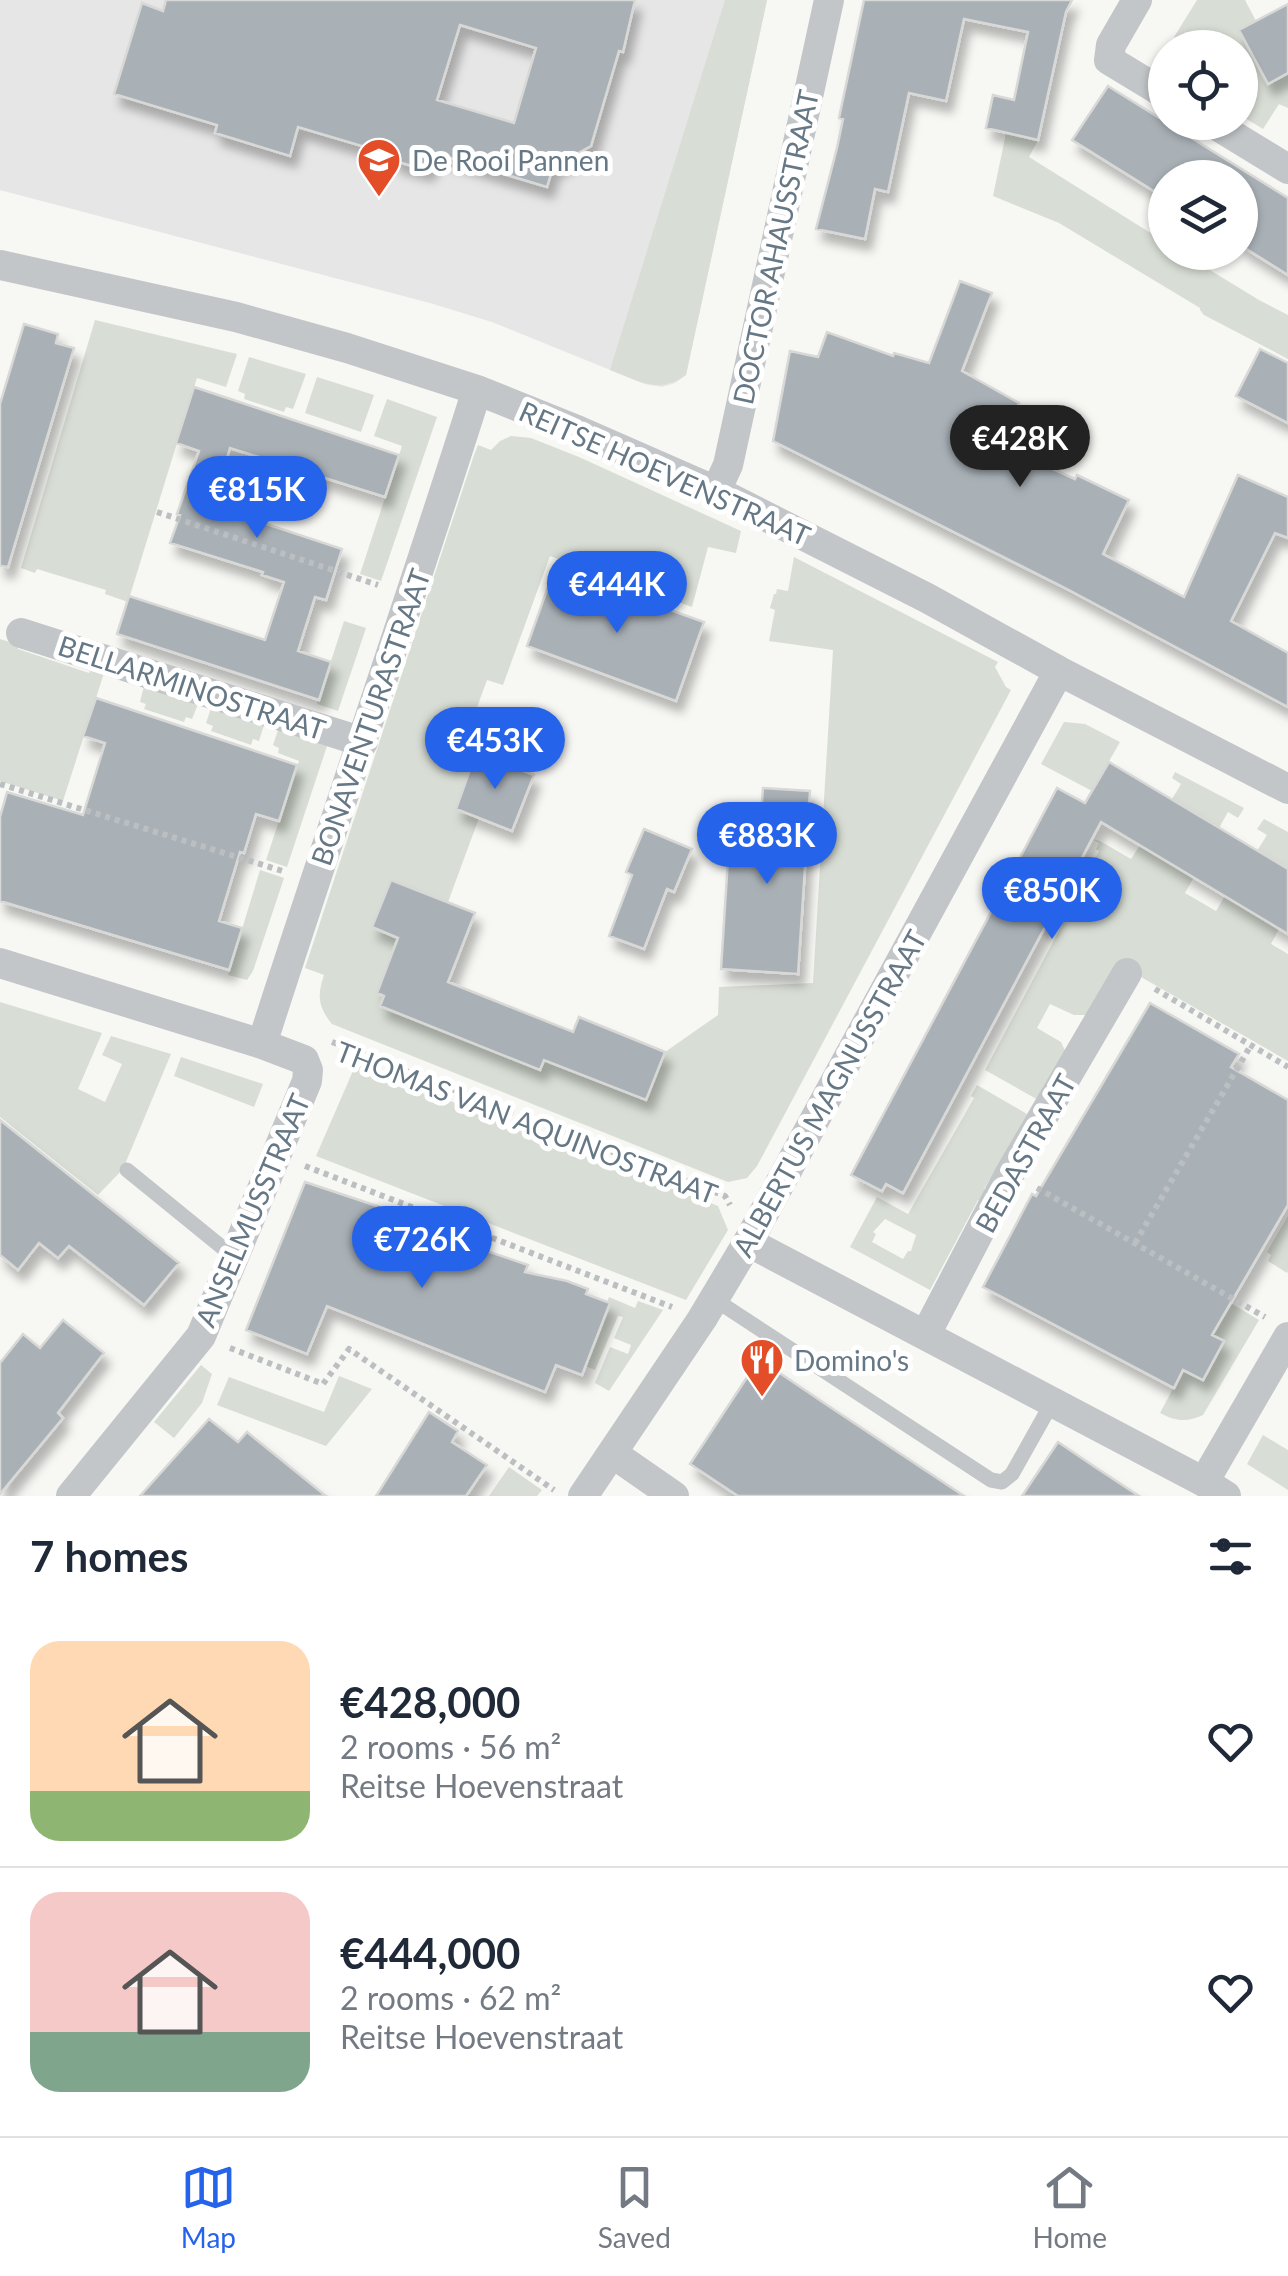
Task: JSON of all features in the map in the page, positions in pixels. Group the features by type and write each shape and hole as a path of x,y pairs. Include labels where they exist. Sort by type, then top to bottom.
{"street":[{"name":"DOCTOR AHAUSSTRAAT","path":"716,492 728,465 830,0"},
{"path":"1137,0 1111,45 1109,60 1148,84"},
{"path":"1240,140 1288,169"},
{"name":"REITSE HOEVENSTRAAT","path":"0,265 236,317 347,348 477,390 579,431 716,492 927,598 1288,789"},
{"name":"BONAVENTURASTRAAT","path":"262,1044 477,390"},
{"name":"BELLARMINOSTRAAT","path":"22,632 362,742"},
{"name":"ALBERTUS MAGNUSSTRAAT","path":"583,1496 748,1242 1059,671"},
{"name":"THOMAS VAN AQUINOSTRAAT","path":"0,963 304,1060"},
{"name":"BEDASTRAAT","path":"926,1334 1010,1173 1128,973"},
{"name":"ANSELMUSSTRAAT","path":"71,1496 201,1336 306,1080 304,1060"},
{"path":"748,1242 1215,1489 1280,1329"},
{"path":"612,1453 674,1496"}],"lane":[{"path":"126,1170 234,1257"},
{"path":"708,1309 991,1480 1002,1482 1012,1474 1053,1401"}],"path":[{"path":"156,512 412,596"},
{"path":"0,784 314,881"},
{"path":"1128,973 1288,1067"},
{"name":"THOMAS VAN AQUINOSTRAAT","path":"304,1060 329,1041 725,1196 748,1242"},
{"path":"1136,1243 1251,1045"},
{"path":"276,1155 708,1309"},
{"path":"1010,1173 1280,1329"},
{"path":"201,1336 323,1384 349,1349 564,1496"}],"shaded area":[{"name":"De Rooi Pannen","path":"0,0 767,0 686,375 662,387 645,384 492,322 430,303 0,190"},
{"path":"725,0 767,0 686,375 666,384 648,384 610,370"},
{"path":"1197,0 1245,0 1256,21 1239,30 1178,30"},
{"path":"1258,65 1268,84 1288,73 1288,108 1279,104 1263,129 1258,126"},
{"path":"1006,133 1038,140 1029,157 1148,231 1148,270 1210,270 1288,315 1288,359 1204,315 1200,308 1059,223 993,196"},
{"path":"95,320 237,354 226,387 197,378 128,602 105,594 106,590 37,569 35,573 21,568"},
{"path":"249,357 306,374 293,409 286,407 284,412 244,399 245,394 238,391"},
{"path":"317,377 374,395 361,432 305,413"},
{"path":"387,399 437,417 381,581 360,574 402,446 374,436"},
{"path":"511,436 531,438 579,457 741,531 736,553 708,547 692,607 550,556 503,685 487,680 472,721 486,726 456,809 479,818 448,902 391,880 372,927 398,938 377,993 384,996 380,1006 540,1070 544,1060 646,1100 665,1052 718,1015 719,987 813,983 833,650 769,641 774,594 777,589 788,591 794,557 998,662 995,667 1011,690 757,1166 747,1178 728,1182 332,1024 320,1001 324,975 305,968 474,455 478,445 491,450"},
{"path":"344,621 366,628 338,711 317,704"},
{"path":"0,639 89,673 91,669 104,673 63,801 0,781"},
{"path":"144,686 198,704 192,719 186,717 184,722 144,709 146,704 140,702"},
{"path":"211,708 264,725 259,741 253,739 251,745 211,731 213,726 206,723"},
{"path":"1064,722 1085,724 1120,742 1092,791 1041,764"},
{"path":"278,730 327,746 287,867 266,860 299,761 278,753 279,748 273,745"},
{"path":"1175,772 1244,808 1238,818 1228,812 1219,828 1172,799 1181,784 1172,778"},
{"path":"1264,819 1288,832 1288,869 1257,851 1267,835 1257,829"},
{"path":"1092,839 1131,859 1140,845 1194,877 1185,893 1216,911 1225,896 1279,929 1271,944 1288,954 1288,1061 1120,965 1088,1015 1074,1015 1050,1004 1037,1028 1061,1042 1066,1053 1040,1101 985,1070 1087,878 1099,851 1099,843"},
{"path":"260,870 284,878 247,980 228,975"},
{"path":"0,1002 102,1033 78,1089 105,1102 122,1064 102,1055 111,1036 171,1054 123,1169 98,1195 0,1117"},
{"path":"181,1057 263,1084 254,1107 174,1076"},
{"path":"356,1064 718,1206 728,1230 686,1300 316,1156"},
{"path":"977,1085 1027,1114 984,1189 987,1192 983,1202 978,1200 930,1290 850,1247 877,1197 908,1214 974,1098 971,1096","holes":["885,1219 916,1235 911,1251 903,1259 872,1242 876,1234 873,1232"]},
{"path":"1288,1216 1287,1273 1268,1261 1271,1255 1267,1252"},
{"path":"609,1297 635,1308 638,1301 663,1310 609,1391 595,1383 610,1347 628,1354 631,1345 614,1338 623,1317 618,1316 595,1370 585,1366 610,1304"},
{"path":"1224,1299 1259,1320 1203,1415 1181,1420 1160,1413 1183,1370 1203,1380 1223,1342 1205,1332"},
{"path":"201,1365 212,1374 202,1403 174,1438 154,1422"},
{"path":"339,1376 372,1389 326,1446 217,1405 229,1377 324,1412"},
{"path":"1263,1435 1288,1450 1288,1490 1247,1464"},
{"path":"509,1467 542,1490 537,1496 489,1496"}],"building":[{"path":"166,0 635,0 623,52 619,51 591,146 553,167 547,187 434,153 426,170 395,161 396,156 298,127 290,156 215,133 217,125 114,94 142,3 163,11","holes":["460,25 536,48 514,123 437,100"]},
{"path":"864,0 1072,0 1038,140 986,128 993,95 1014,100 1028,32 964,19 946,101 909,93 888,192 875,189 865,239 816,229 837,148 843,119 839,118"},
{"path":"1288,4 1288,73 1268,84 1258,65 1258,30 1239,30"},
{"path":"1108,86 1148,111 1148,140 1195,140 1227,160 1148,160 1148,187 1072,140"},
{"path":"1258,179 1288,198 1288,275 1258,256"},
{"path":"960,281 992,293 962,371 1019,403 1001,436 1021,445 1017,453 1129,500 1103,554 1184,597 1238,475 1288,497 1288,538 1275,533 1231,621 1288,653 1288,707 1067,589 773,441 790,351 818,357 827,332 893,356 894,353 929,363"},
{"path":"24,324 58,334 56,343 74,348 8,567 0,566 0,404"},
{"path":"1260,349 1288,363 1288,423 1236,396"},
{"path":"194,387 399,455 385,497 230,448 212,506 342,549 326,600 315,597 298,651 331,662 319,700 117,634 129,596 265,640 284,582 170,543 199,451 176,443"},
{"path":"572,575 704,622 676,701 527,646 549,584 567,590"},
{"path":"96,698 297,765 279,821 256,814 244,853 240,852 219,921 242,928 229,970 0,901 0,817 7,792 83,815 105,743 83,736"},
{"path":"476,753 534,775 512,831 456,809"},
{"path":"1109,762 1288,869 1288,934 1101,822 903,1193 886,1184 882,1191 851,1175 1057,788 1085,803"},
{"path":"763,788 810,791 798,974 721,969 730,827 760,829"},
{"path":"644,829 692,849 674,892 667,889 644,949 609,936 632,875 626,872"},
{"path":"391,880 475,913 448,982 573,1032 579,1017 665,1052 646,1100 544,1060 540,1070 380,1006 384,996 377,993 398,938 372,927"},
{"path":"1150,1003 1239,1054 1231,1067 1288,1100 1288,1205 1212,1335 1224,1341 1203,1380 1183,1370 1174,1388 983,1287 1032,1194 1036,1196"},
{"path":"0,1120 179,1263 144,1305 69,1246 58,1258 39,1243 18,1270 0,1255"},
{"path":"305,1182 528,1265 525,1272 567,1281 610,1303 582,1375 556,1365 545,1392 327,1306 307,1354 246,1330"},
{"path":"63,1320 104,1353 58,1413 63,1418 0,1494 0,1363 23,1334 40,1348"},
{"path":"759,1359 964,1496 738,1496 690,1464"},
{"path":"429,1412 458,1431 452,1442 487,1465 466,1496 376,1496"},
{"path":"209,1419 238,1442 247,1432 326,1496 140,1496"},
{"path":"1058,1442 1095,1467 1139,1496 1022,1496"}],"place":[{"name":"De Rooi Pannen","path":"379,198"},
{"name":"Domino's","path":"762,1398"}]}
